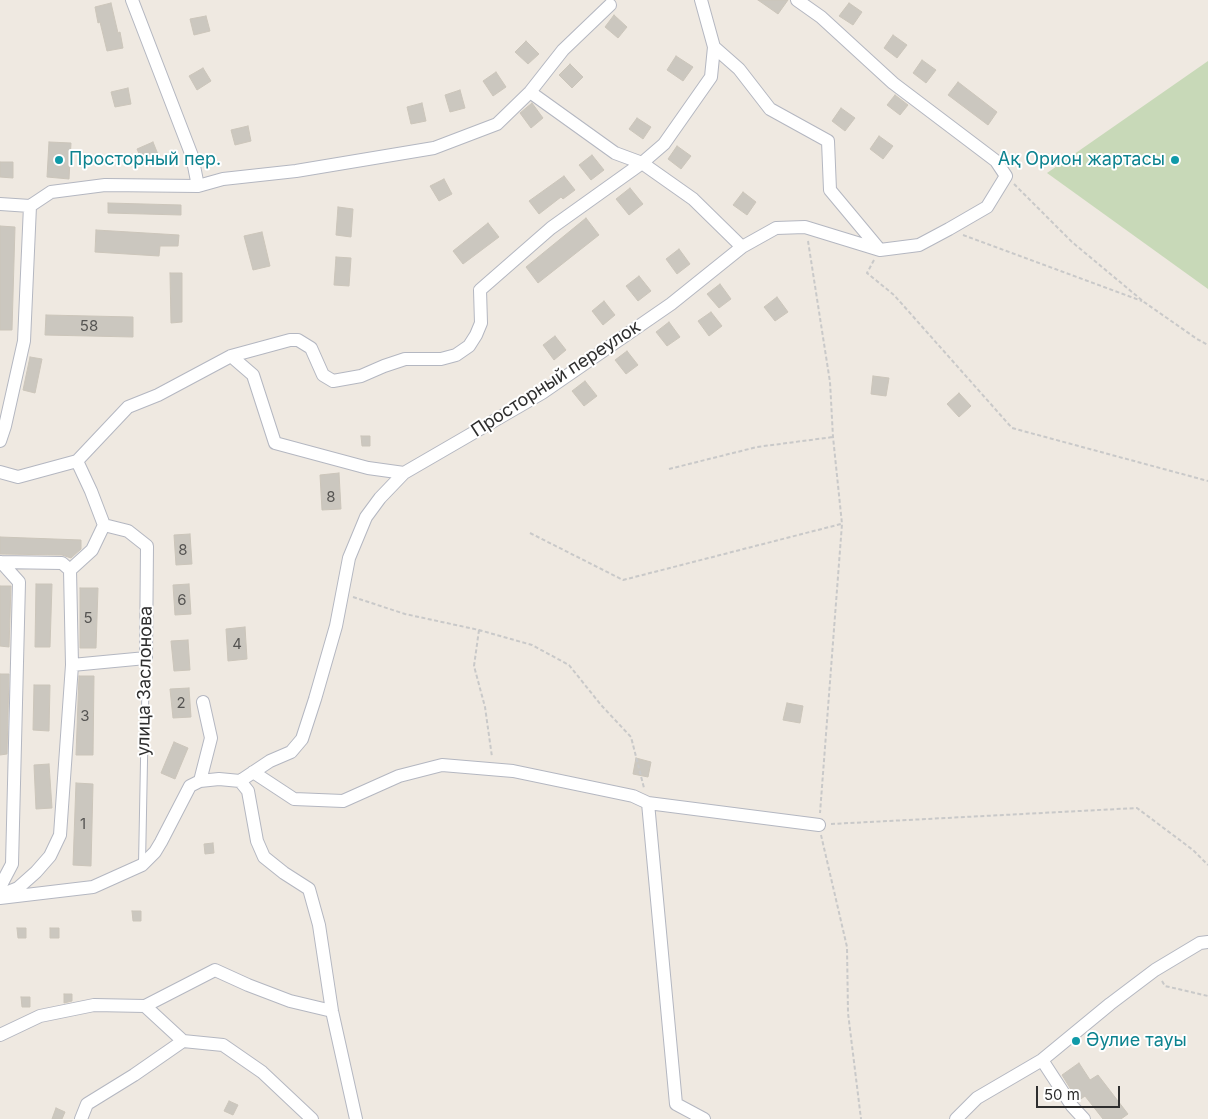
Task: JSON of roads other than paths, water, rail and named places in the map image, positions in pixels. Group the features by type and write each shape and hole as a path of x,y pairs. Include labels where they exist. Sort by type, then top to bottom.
{"street":[{"path":"132,0 192,156 198,186"},
{"path":"0,472 18,477 78,460 128,407 158,396 230,356 290,340 298,340 311,348 323,375 333,381 361,376 405,359 441,359 456,355 469,346 476,335 480,323 480,290 551,228 642,163 664,144 711,77 714,47 701,0"},
{"name":"Просторный переулок","path":"240,781 270,761 291,752 302,739 336,626 349,558 366,517 380,498 404,474 542,392 671,304 742,247 776,228 805,228 880,250 919,245 950,230 986,207 1006,176 996,162 893,83 821,17 797,0"},
{"path":"0,204 30,206 51,192 105,185 198,186 222,179 296,171 434,148 497,124 530,92 563,50 610,5"},
{"path":"714,47 739,69 770,109 828,141 830,190 880,250"},
{"path":"530,92 615,153 642,163 693,199 742,247"},
{"path":"0,441 24,341 30,206"},
{"path":"230,356 253,375 275,443 368,468 404,474"},
{"path":"0,897 18,888 36,872 50,856 60,835 72,665 70,570 92,550 104,525 78,460"},
{"name":"улица Заслонова","path":"104,525 128,532 147,546 146,658"},
{"path":"0,562 62,564 70,570"},
{"path":"0,562 19,582 13,857 12,864 0,886"},
{"path":"72,665 146,658"},
{"path":"200,781 210,738 203,702"},
{"path":"254,772 294,799 343,801 399,776 442,764 513,772 587,786 632,796 648,803 819,825"},
{"path":"0,897 93,887 142,865 158,847 190,786 200,781 219,779 240,781 248,791 257,841 264,857 309,889 319,925 332,1011 356,1119"},
{"path":"648,803 676,1104 704,1119"},
{"path":"956,1119 977,1098 1042,1060 1155,970 1200,943 1208,942"},
{"path":"0,1035 40,1016 94,1005 145,1006 215,970 290,1001 332,1011"},
{"path":"145,1006 183,1041 223,1045 262,1072 312,1119"},
{"path":"81,1119 87,1104 183,1041"},
{"path":"1042,1060 1072,1106 1084,1119"}],"lane":[{"name":"улица Заслонова","path":"142,865 146,658"}],"place":[{"name":"Просторный пер.","path":"59,160"},
{"name":"Ақ Орион жартасы","path":"1175,160"},
{"name":"Әулие тауы","path":"1076,1041"}]}
